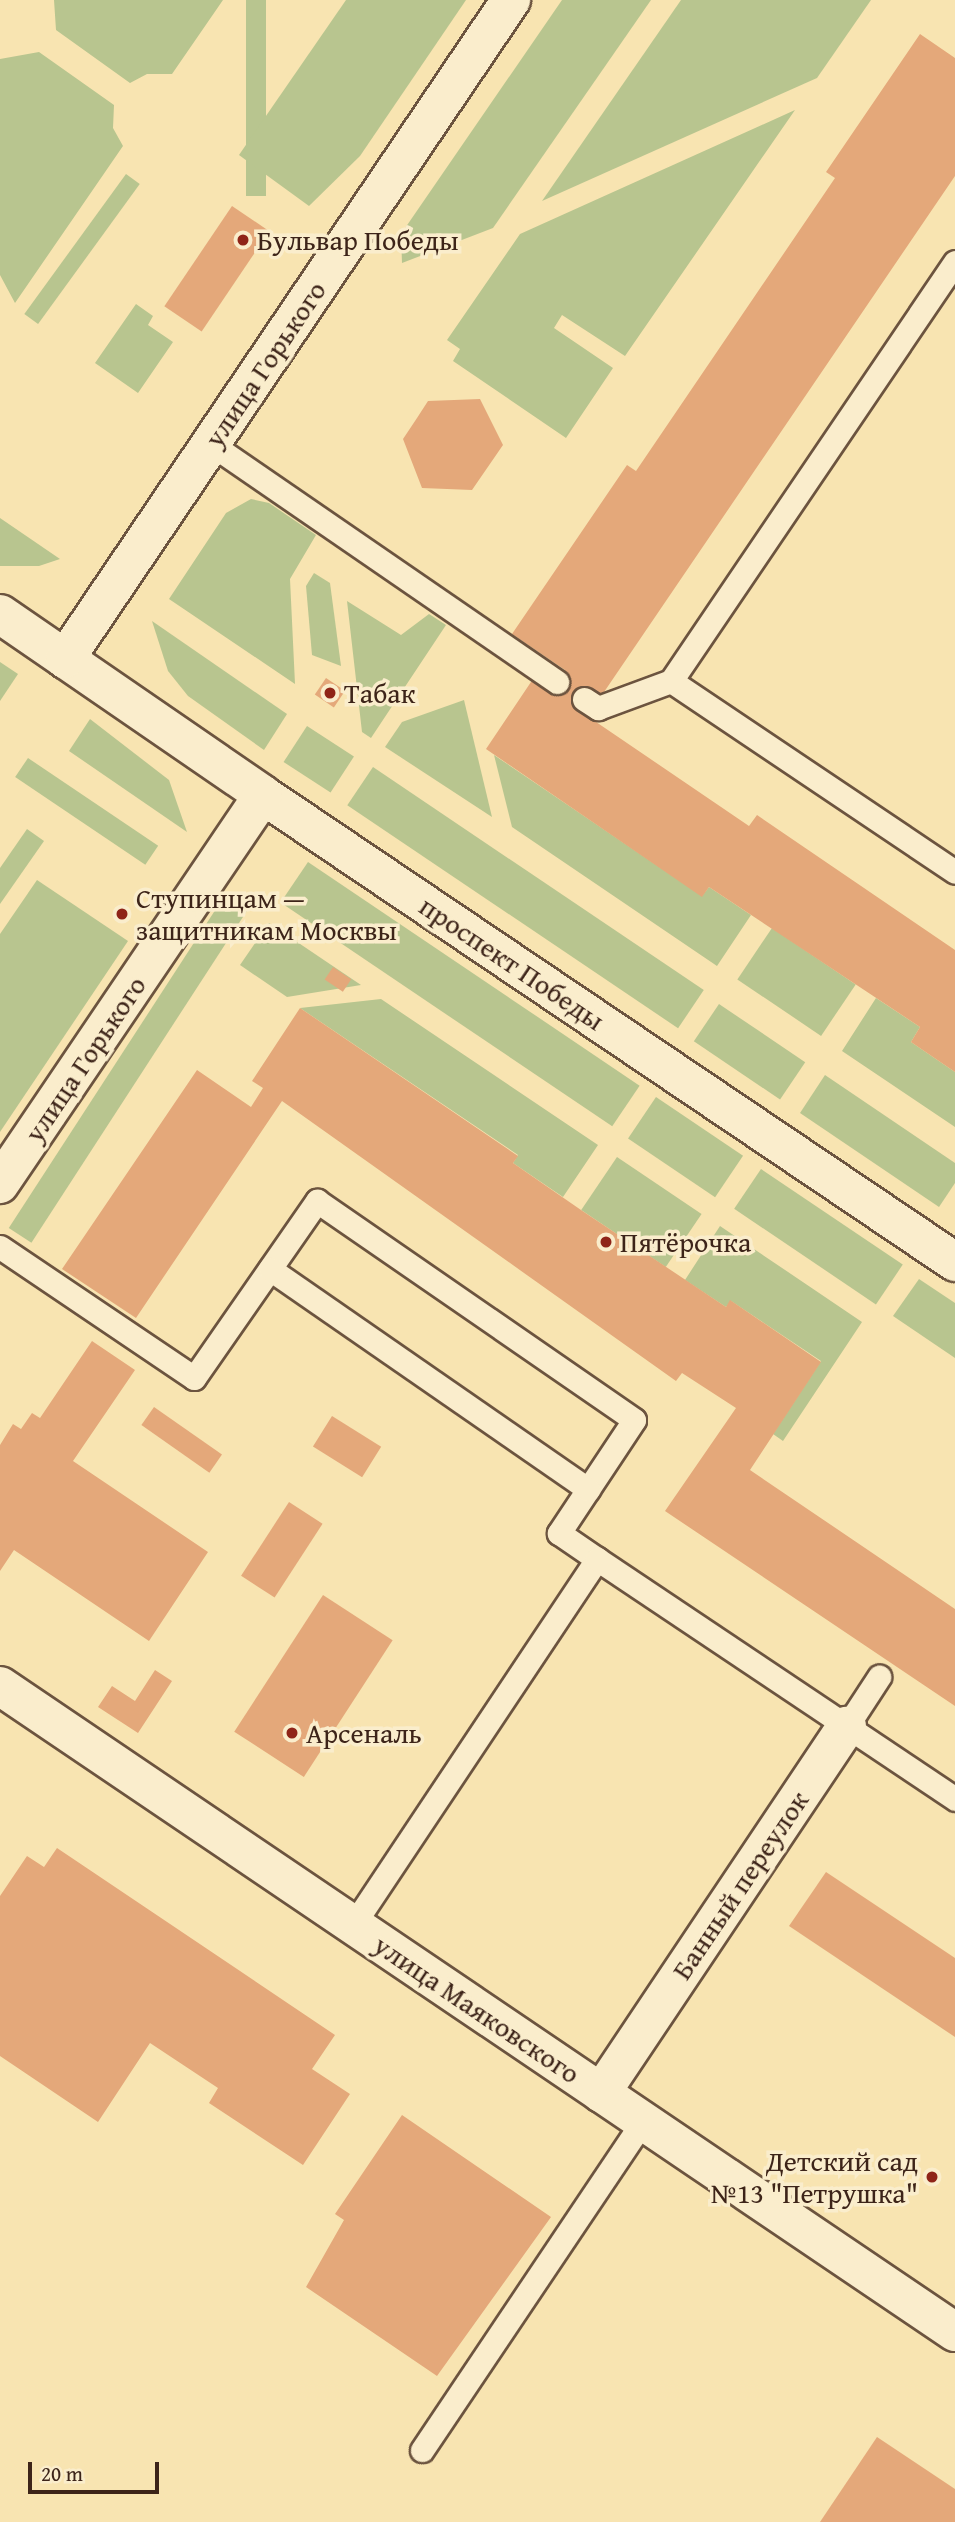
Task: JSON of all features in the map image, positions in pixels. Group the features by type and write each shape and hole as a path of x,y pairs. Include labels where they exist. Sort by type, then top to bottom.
{"street":[{"name":"улица Горького","path":"65,659 511,0"},
{"name":"проспект Победы","path":"0,614 263,795 955,1262"},
{"name":"улица Горького","path":"0,1184 263,795"},
{"name":"улица Маяковского","path":"0,1686 955,2332"},
{"name":"Банный переулок","path":"601,2093 847,1726"}],"lane":[{"path":"584,699 598,708 671,681 955,262"},
{"path":"211,443 557,681"},
{"path":"671,681 955,872"},
{"path":"0,1247 194,1378 317,1201 634,1420 559,1533 955,1798"},
{"path":"270,1269 588,1489"},
{"path":"353,1925 597,1559"},
{"name":"Банный переулок","path":"847,1726 878,1677"},
{"path":"422,2450 643,2121"}],"green space":[{"path":"54,0 223,0 172,74 147,74 130,83 56,30"},
{"path":"246,0 266,0 266,196 246,196"},
{"path":"346,0 466,0 360,156 309,206 239,155"},
{"path":"562,0 651,0 493,228 402,263 401,234"},
{"path":"681,0 871,0 817,78 542,201"},
{"path":"39,52 114,105 113,128 123,146 15,303 0,275 0,59"},
{"path":"795,110 625,356 562,315 554,328 613,368 566,438 453,361 460,349 447,340 520,234"},
{"path":"126,174 140,184 38,324 24,314"},
{"path":"136,304 153,316 148,325 173,342 138,393 95,363"},
{"path":"251,499 269,503 316,535 290,579 295,684 169,599 226,513"},
{"path":"0,518 60,559 39,566 0,566"},
{"path":"314,573 330,583 341,666 312,655 306,586"},
{"path":"347,601 401,635 429,614 446,625 371,738 362,732"},
{"path":"152,621 287,714 264,750 188,696 168,671"},
{"path":"0,662 18,674 0,701"},
{"path":"464,700 492,817 385,747 402,722"},
{"path":"90,719 169,780 187,832 69,751"},
{"path":"307,726 354,756 331,793 284,762"},
{"path":"494,755 702,896 709,887 751,915 717,966 512,827"},
{"path":"28,758 158,846 145,865 15,777"},
{"path":"373,767 704,990 678,1028 347,805"},
{"path":"27,829 44,841 0,904 0,868"},
{"path":"308,862 640,1086 612,1126 281,903"},
{"path":"37,880 128,941 0,1132 0,934"},
{"path":"225,895 248,910 31,1243 9,1228"},
{"path":"269,923 361,985 287,997 240,965"},
{"path":"772,928 856,984 821,1036 737,979"},
{"path":"876,998 920,1027 911,1042 955,1072 955,1127 842,1051"},
{"path":"381,999 598,1145 563,1197 513,1163 518,1155 300,1008"},
{"path":"719,1004 805,1062 780,1099 694,1041"},
{"path":"825,1075 955,1163 955,1183 939,1207 800,1113"},
{"path":"656,1097 743,1156 715,1197 628,1138"},
{"path":"617,1157 702,1214 666,1267 581,1210"},
{"path":"761,1169 903,1265 876,1304 734,1209"},
{"path":"720,1226 862,1322 783,1441 773,1434 821,1361 731,1301 726,1307 685,1280"},
{"path":"919,1279 955,1303 955,1358 893,1316"}],"building":[{"path":"920,34 955,58 955,176 602,695 592,689 577,709 749,826 757,815 955,950 955,1072 911,1042 920,1027 709,887 702,897 486,749 533,679 550,690 565,670 512,634 627,465 636,471 835,178 826,172"},
{"path":"232,206 269,231 202,331 164,306"},
{"path":"480,399 503,445 472,490 422,488 403,439 428,401"},
{"name":"Табак","path":"326,678 345,691 334,707 315,695"},
{"path":"333,967 351,979 343,992 325,979"},
{"path":"300,1008 518,1156 513,1163 581,1210 726,1307 730,1300 821,1362 750,1470 955,1609 955,1706 665,1511 736,1408 682,1373 676,1381 282,1101 136,1318 62,1269 197,1070 251,1107 263,1088 252,1081"},
{"path":"92,1341 135,1370 73,1461 208,1552 149,1641 14,1550 0,1571 0,1445 13,1424 21,1429 32,1413 40,1418"},
{"path":"154,1407 222,1455 209,1473 141,1425"},
{"path":"332,1416 381,1447 362,1477 313,1447"},
{"path":"289,1502 323,1524 275,1598 241,1576"},
{"path":"323,1595 393,1640 304,1777 234,1732"},
{"path":"155,1670 172,1681 138,1733 98,1707 112,1686 135,1701"},
{"path":"57,1848 335,2035 312,2069 350,2094 303,2165 209,2103 218,2088 150,2043 98,2122 0,2056 0,1896 27,1856 44,1867"},
{"path":"826,1872 955,1958 955,2037 789,1926"},
{"path":"402,2115 551,2217 437,2376 306,2287 344,2220 335,2214"},
{"path":"877,2437 955,2489 955,2522 820,2522"}],"place":[{"name":"Бульвар Победы","path":"243,240"},
{"name":"Табак","path":"330,693"},
{"name":"Ступинцам — защитникам Москвы","path":"122,914"},
{"name":"Пятёрочка","path":"606,1242"},
{"name":"Арсеналь","path":"292,1733"},
{"name":"Детский сад №13 \"Петрушка\"","path":"932,2177"}]}
